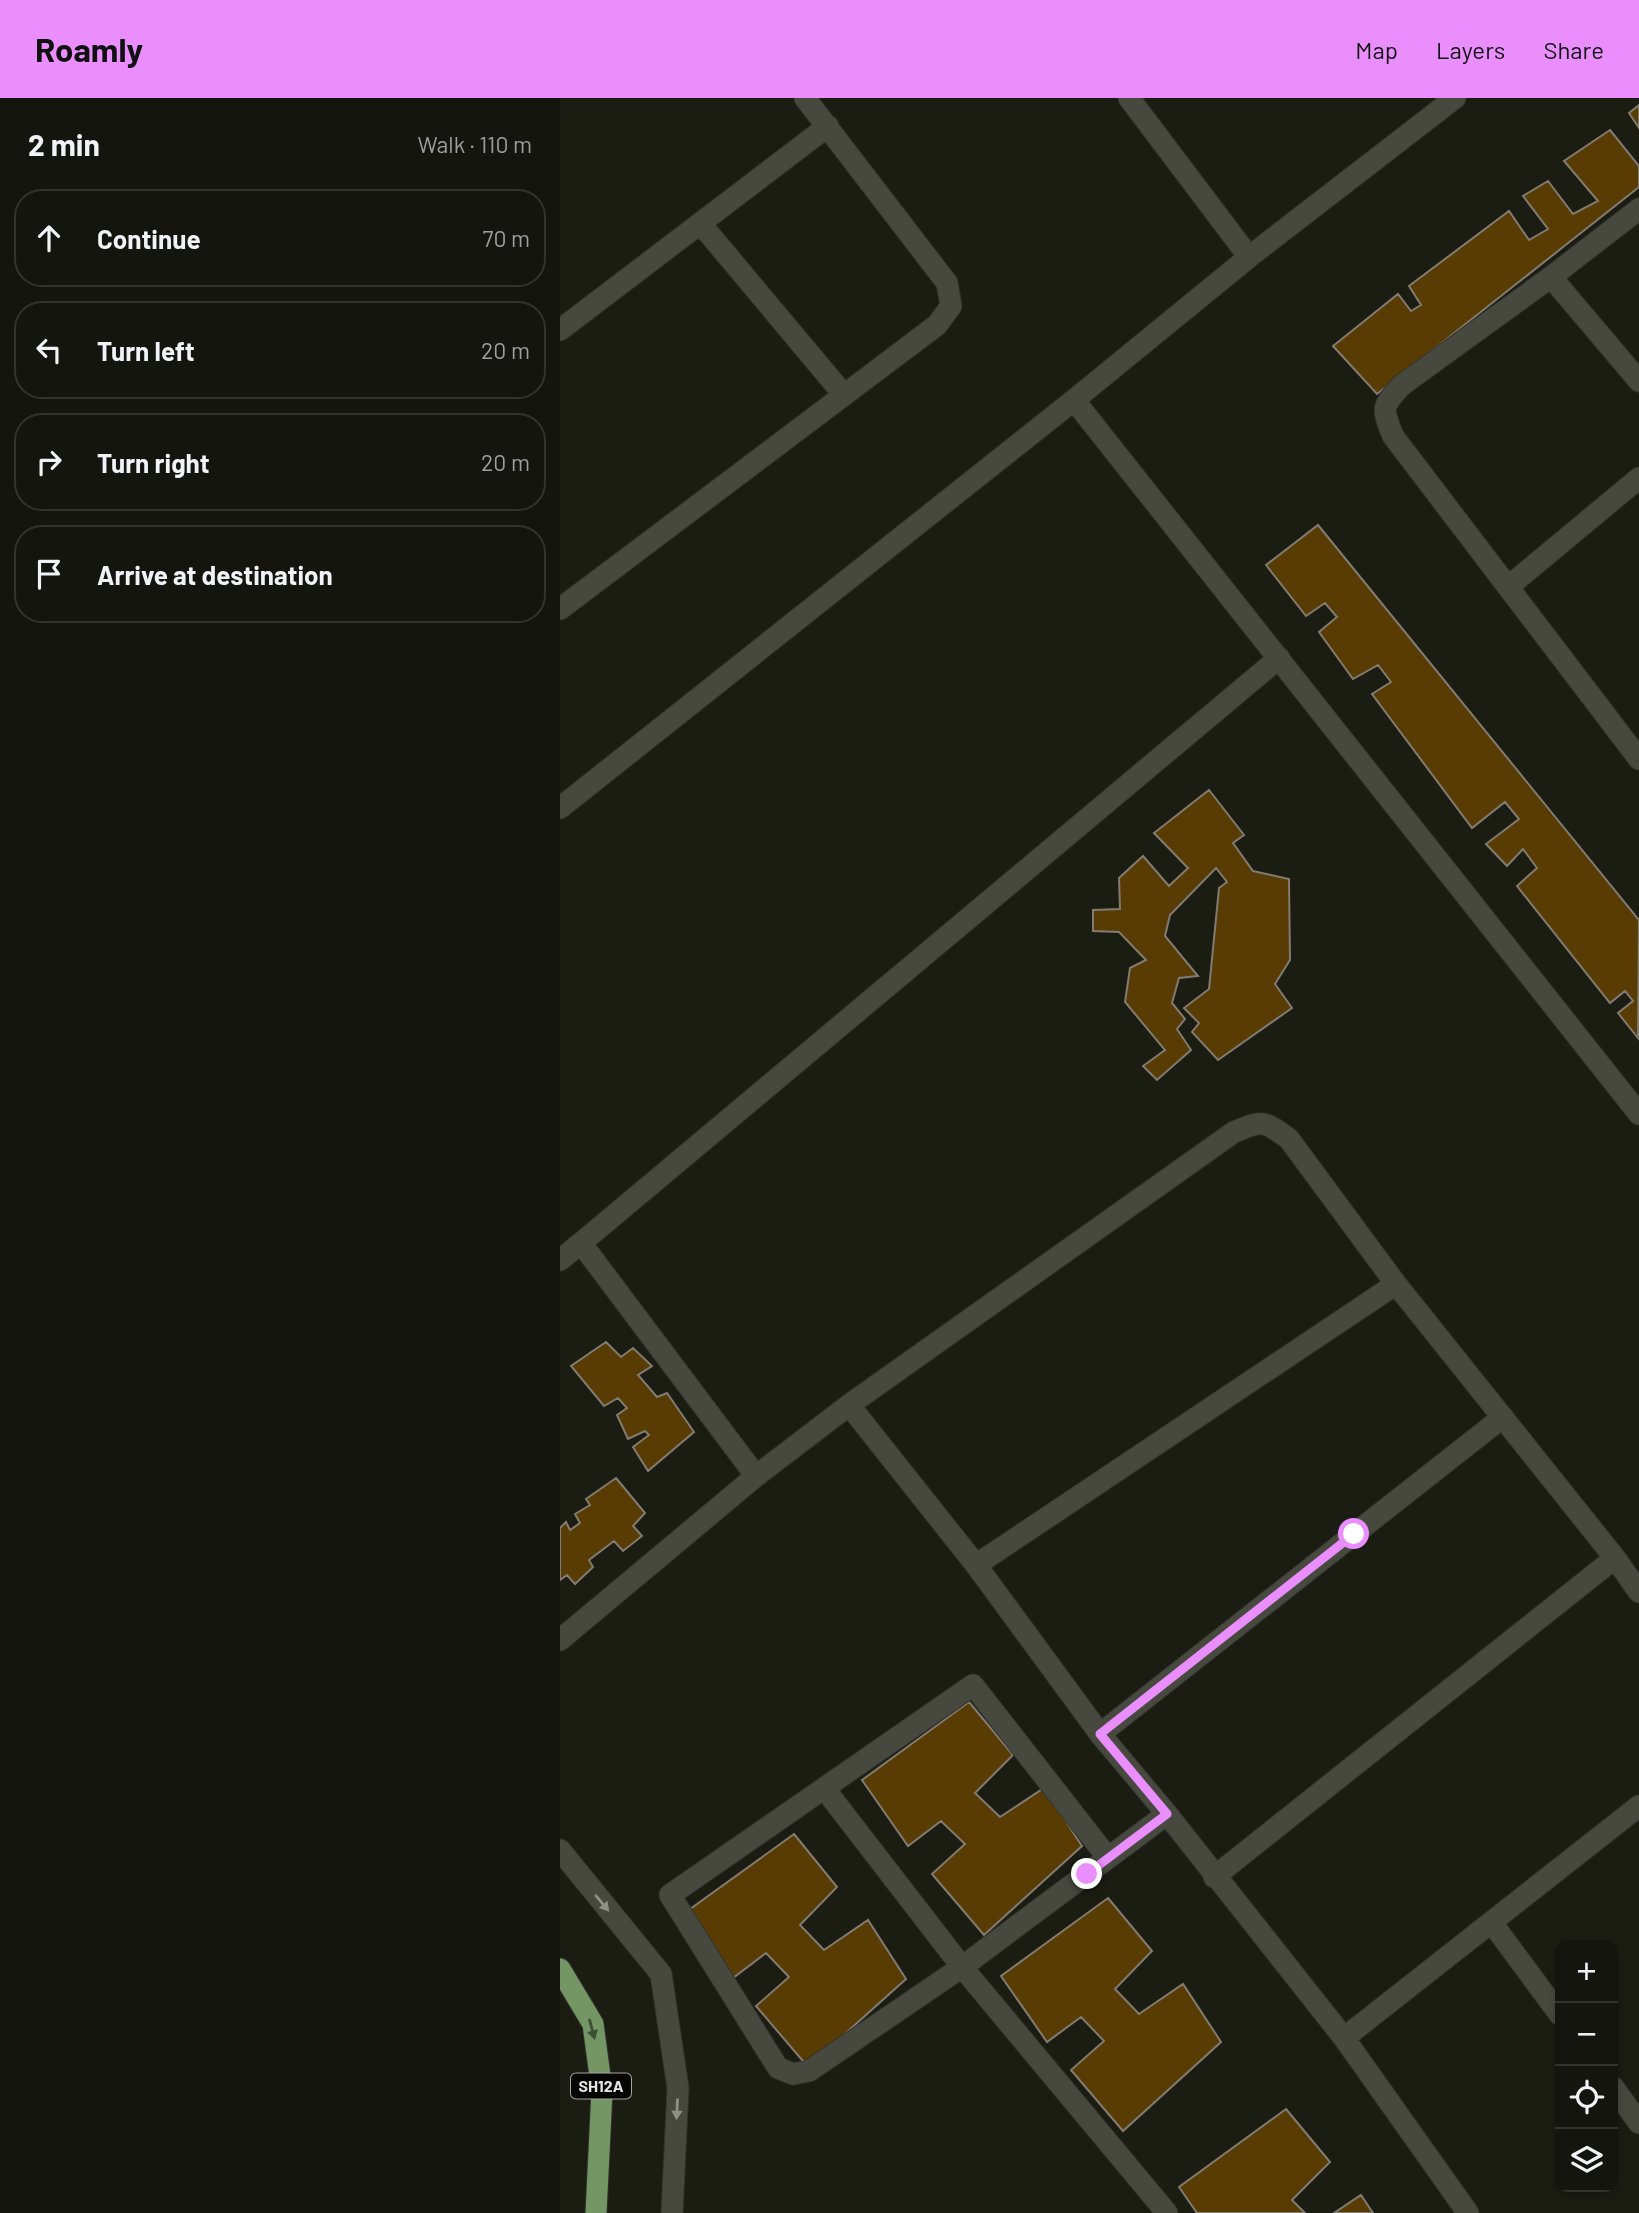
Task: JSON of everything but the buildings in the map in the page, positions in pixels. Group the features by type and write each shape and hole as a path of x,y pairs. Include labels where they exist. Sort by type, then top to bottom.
{"main road":[{"name":"SH12A","path":"560,1969 593,2024 602,2091 596,2213"}],"street":[{"path":"560,609 937,325 951,306 947,284 805,98"},
{"path":"1129,98 1249,257"},
{"path":"560,808 1074,400 1249,257 1455,98"},
{"path":"560,330 828,126"},
{"path":"1639,209 1551,277 1402,385 1386,401 1385,415 1393,436 1639,760"},
{"path":"701,223 844,395"},
{"path":"1551,277 1639,381"},
{"path":"1074,400 1639,1114"},
{"path":"1508,587 1639,478"},
{"path":"560,1260 1279,658"},
{"path":"560,1640 756,1476 849,1405 1234,1132 1258,1122 1271,1125 1289,1139 1396,1284 1615,1558 1639,1592"},
{"path":"581,1244 756,1476"},
{"path":"976,1565 1396,1284"},
{"path":"849,1405 976,1565 1100,1734 1167,1814 1214,1877 1344,2038 1468,2213"},
{"path":"1100,1734 1503,1417"},
{"path":"1214,1877 1615,1558"},
{"path":"1108,1858 973,1685 670,1895 778,2068 793,2074 809,2070 962,1968 1167,1814"},
{"path":"824,1788 962,1968 1167,2213"},
{"path":"1344,2038 1639,1806"},
{"path":"560,1850 661,1974 678,2088 671,2213"},
{"path":"1492,1923 1555,2008"},
{"path":"1618,2094 1639,2123"}],"route":[{"path":"1087,1874 1167,1814 1100,1734 1354,1534"}]}
